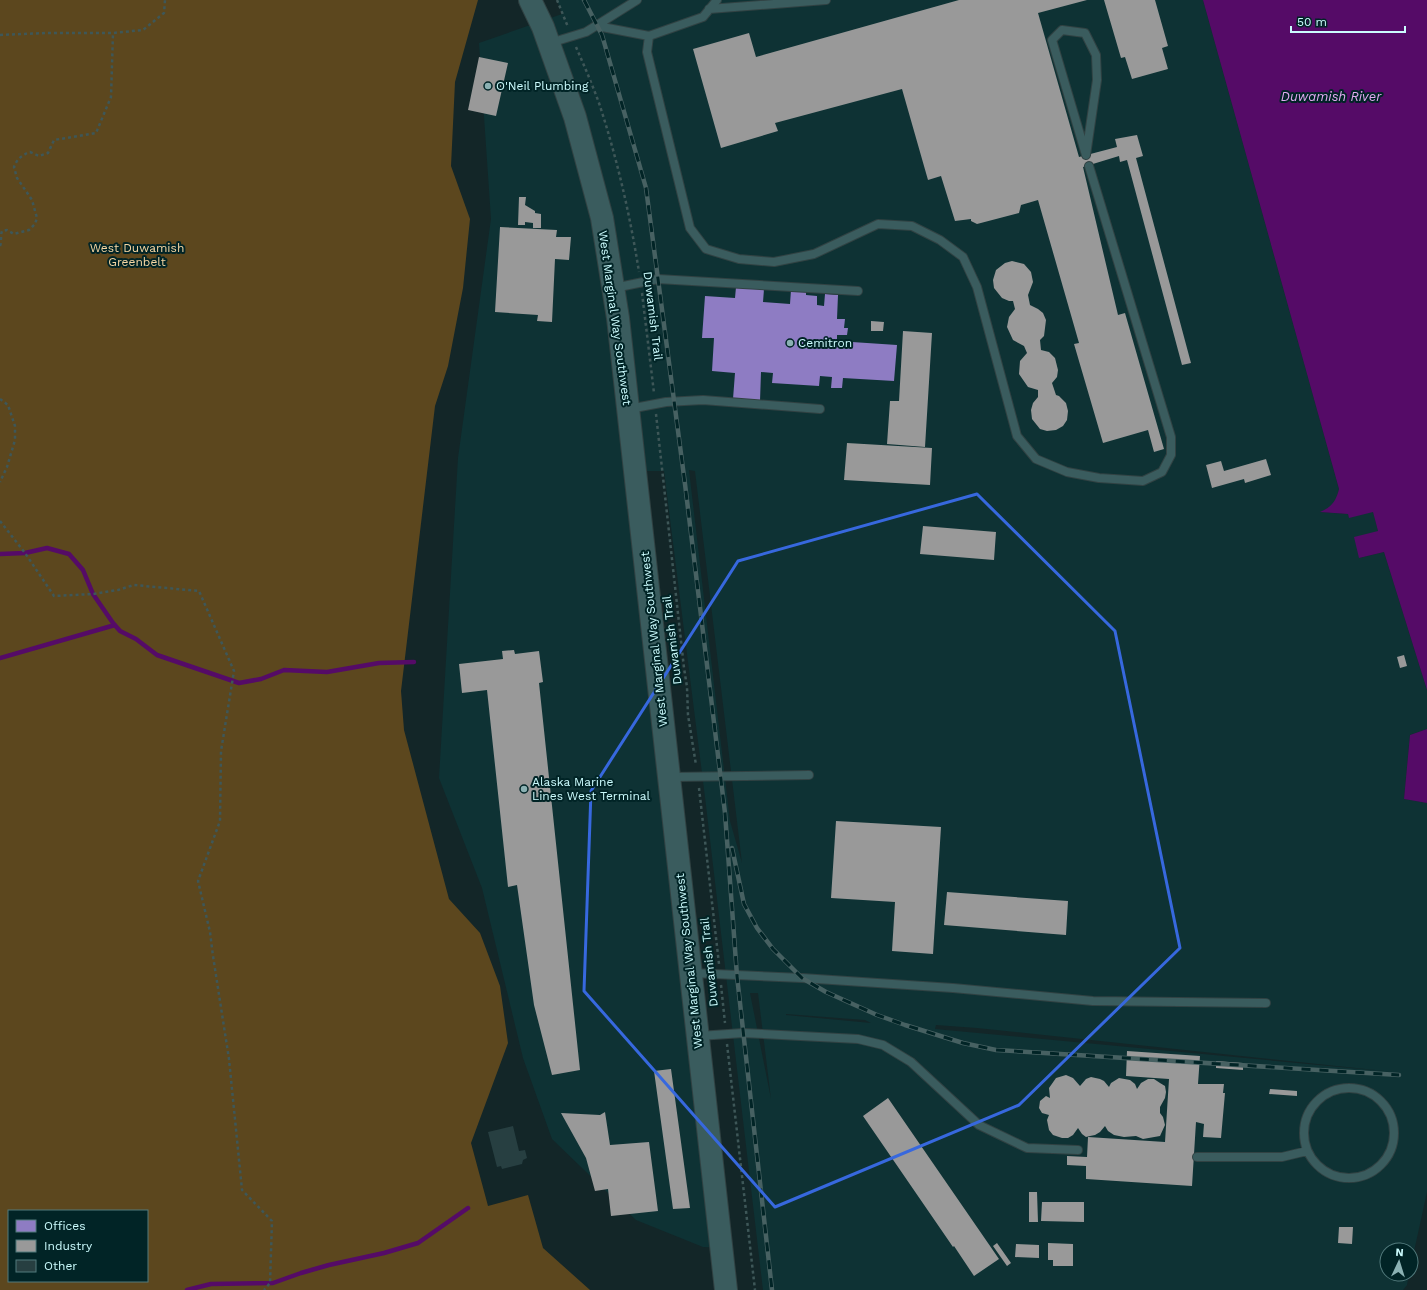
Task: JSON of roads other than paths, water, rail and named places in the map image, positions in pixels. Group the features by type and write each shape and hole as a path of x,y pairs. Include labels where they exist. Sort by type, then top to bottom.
{"main road":[{"name":"West Marginal Way Southwest","path":"530,0 543,27 575,117 602,218 618,318 726,1290"}],"lane":[{"path":"549,43 586,32 637,0"},
{"path":"597,26 649,36 703,17 717,0"},
{"path":"709,9 826,0"},
{"path":"1062,30 1084,33 1096,55 1097,80 1086,155 1052,40 1062,30"},
{"path":"649,36 647,52 690,228 706,249 739,259 774,262 814,254 878,224 912,226 940,240 963,257 977,287 1017,436 1036,459 1067,472 1099,478 1143,481 1162,472 1171,455 1170,438 1089,166"},
{"path":"613,288 658,280 678,280 858,291"},
{"path":"628,409 666,402 703,400 820,409"},
{"path":"669,777 809,775"},
{"path":"691,973 802,978 953,988 1093,1001 1266,1002"},
{"path":"698,1036 744,1033 858,1038 883,1045 911,1062 979,1125 1027,1148 1078,1150"},
{"path":"1353,1088 1368,1092 1380,1101 1390,1113 1394,1127 1394,1142 1389,1155 1380,1167 1368,1175 1354,1178 1340,1178 1326,1172 1315,1163 1307,1150 1304,1136 1306,1120 1313,1107 1324,1096 1330,1093 1338,1090 1353,1088"},
{"path":"1196,1157 1282,1157 1307,1150"}],"water":[{"name":"Duwamish River","path":"1203,0 1427,0 1427,690 1384,552 1359,558 1354,537 1378,531 1373,512 1349,518 1348,514 1320,512 1328,508 1333,503 1339,489"},
{"path":"1427,729 1427,803 1404,799 1410,735"}],"waterway":[{"path":"0,554 25,553 47,548 69,554 83,570 93,594 120,631 136,639 157,655 239,683 261,679 284,670 327,672 379,663 414,662"},
{"path":"0,658 115,625"},
{"path":"187,1290 211,1284 273,1283 329,1265 384,1253 418,1243 468,1208"}],"railway":[{"path":"584,0 602,35 646,188 685,484 725,813 737,976 772,1290"},
{"path":"732,848 744,904 757,928 773,949 802,978 826,992 877,1015 905,1025 963,1043 996,1050 1399,1075"}],"place":[{"name":"O'Neil Plumbing","path":"488,86"},
{"name":"Cemitron","path":"790,343"},
{"name":"Alaska Marine Lines West Terminal","path":"524,789"}],"park label":[{"name":"West Duwamish Greenbelt","path":"137,255"}]}
